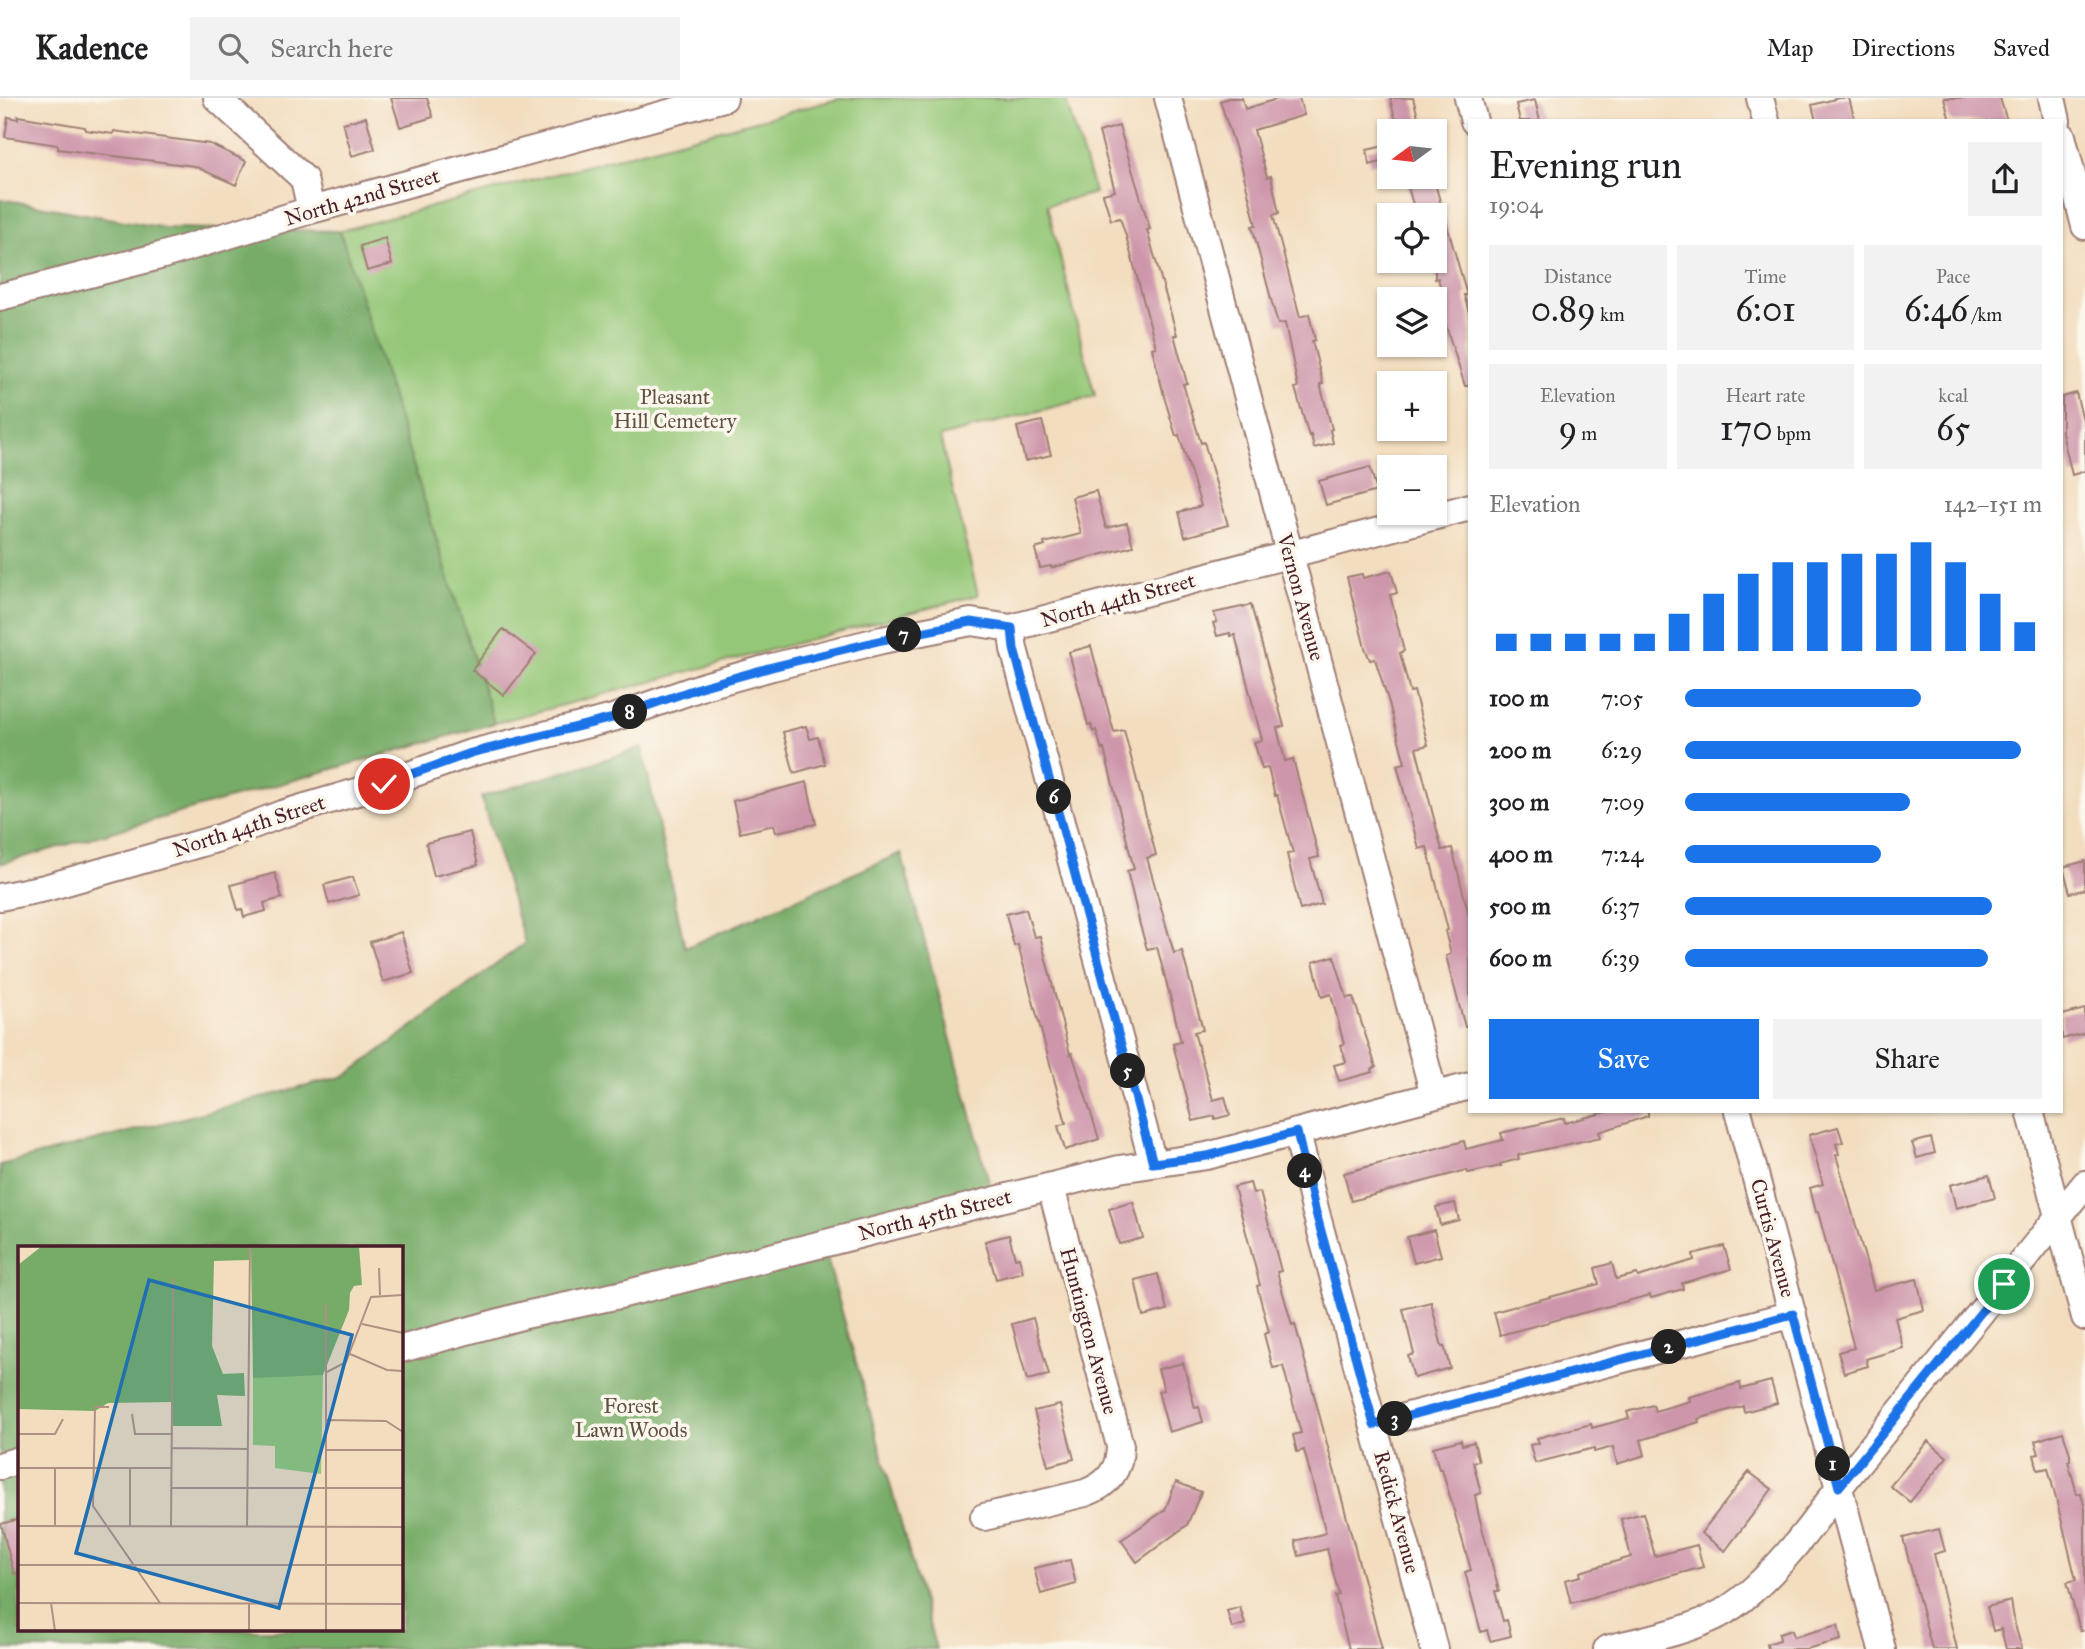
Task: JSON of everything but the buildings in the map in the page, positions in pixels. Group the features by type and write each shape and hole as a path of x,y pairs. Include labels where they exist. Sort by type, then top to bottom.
{"street":[{"path":"217,98 304,179 311,210"},
{"name":"North 42nd Street","path":"0,297 197,246 656,107 724,98"},
{"name":"Vernon Avenue","path":"1168,98 1434,1095"},
{"path":"1468,98 1473,119"},
{"path":"1760,98 1765,119"},
{"path":"2052,98 2057,119"},
{"path":"2063,140 2085,226"},
{"name":"North 44th Street","path":"0,897 45,888 219,838 282,814 384,784 471,753 613,718 704,686 772,667 971,622 1012,628 1468,508"},
{"path":"1012,628 1018,663 1153,1163"},
{"name":"North 45th Street","path":"402,1349 526,1315 624,1294 1051,1186 1153,1163 1207,1156 1468,1086"},
{"name":"Curtis Avenue","path":"1739,1113 1882,1649"},
{"path":"2031,1113 2085,1317"},
{"name":"Redick Avenue","path":"1297,1132 1315,1209 1434,1649"},
{"path":"1607,1649 1691,1627 1742,1600 1761,1583 1822,1512 1839,1487 2085,1184"},
{"name":"Huntington Avenue","path":"984,1517 1100,1487 1113,1475 1120,1459 1120,1446 1051,1186"},
{"path":"1374,1425 1793,1314"},
{"path":"0,1466 18,1460"}],"green space":[{"name":"Pleasant Hill Cemetery","path":"842,98 1065,98 1095,193 1047,205 1095,396 940,437 978,595 476,728 340,231"},
{"path":"0,199 165,228 340,231 494,723 0,864"},
{"name":"Forest Lawn Woods","path":"642,748 685,948 901,853 994,1201 823,1244 936,1649 0,1649 0,1165 346,1076 525,943 481,797"}],"route":[{"path":"384,784 471,753 613,718 704,686 772,667 971,622 1012,628 1014,649 1153,1163 1207,1156 1297,1132 1315,1209 1374,1425 1793,1314 1839,1487 2004,1284"}]}
